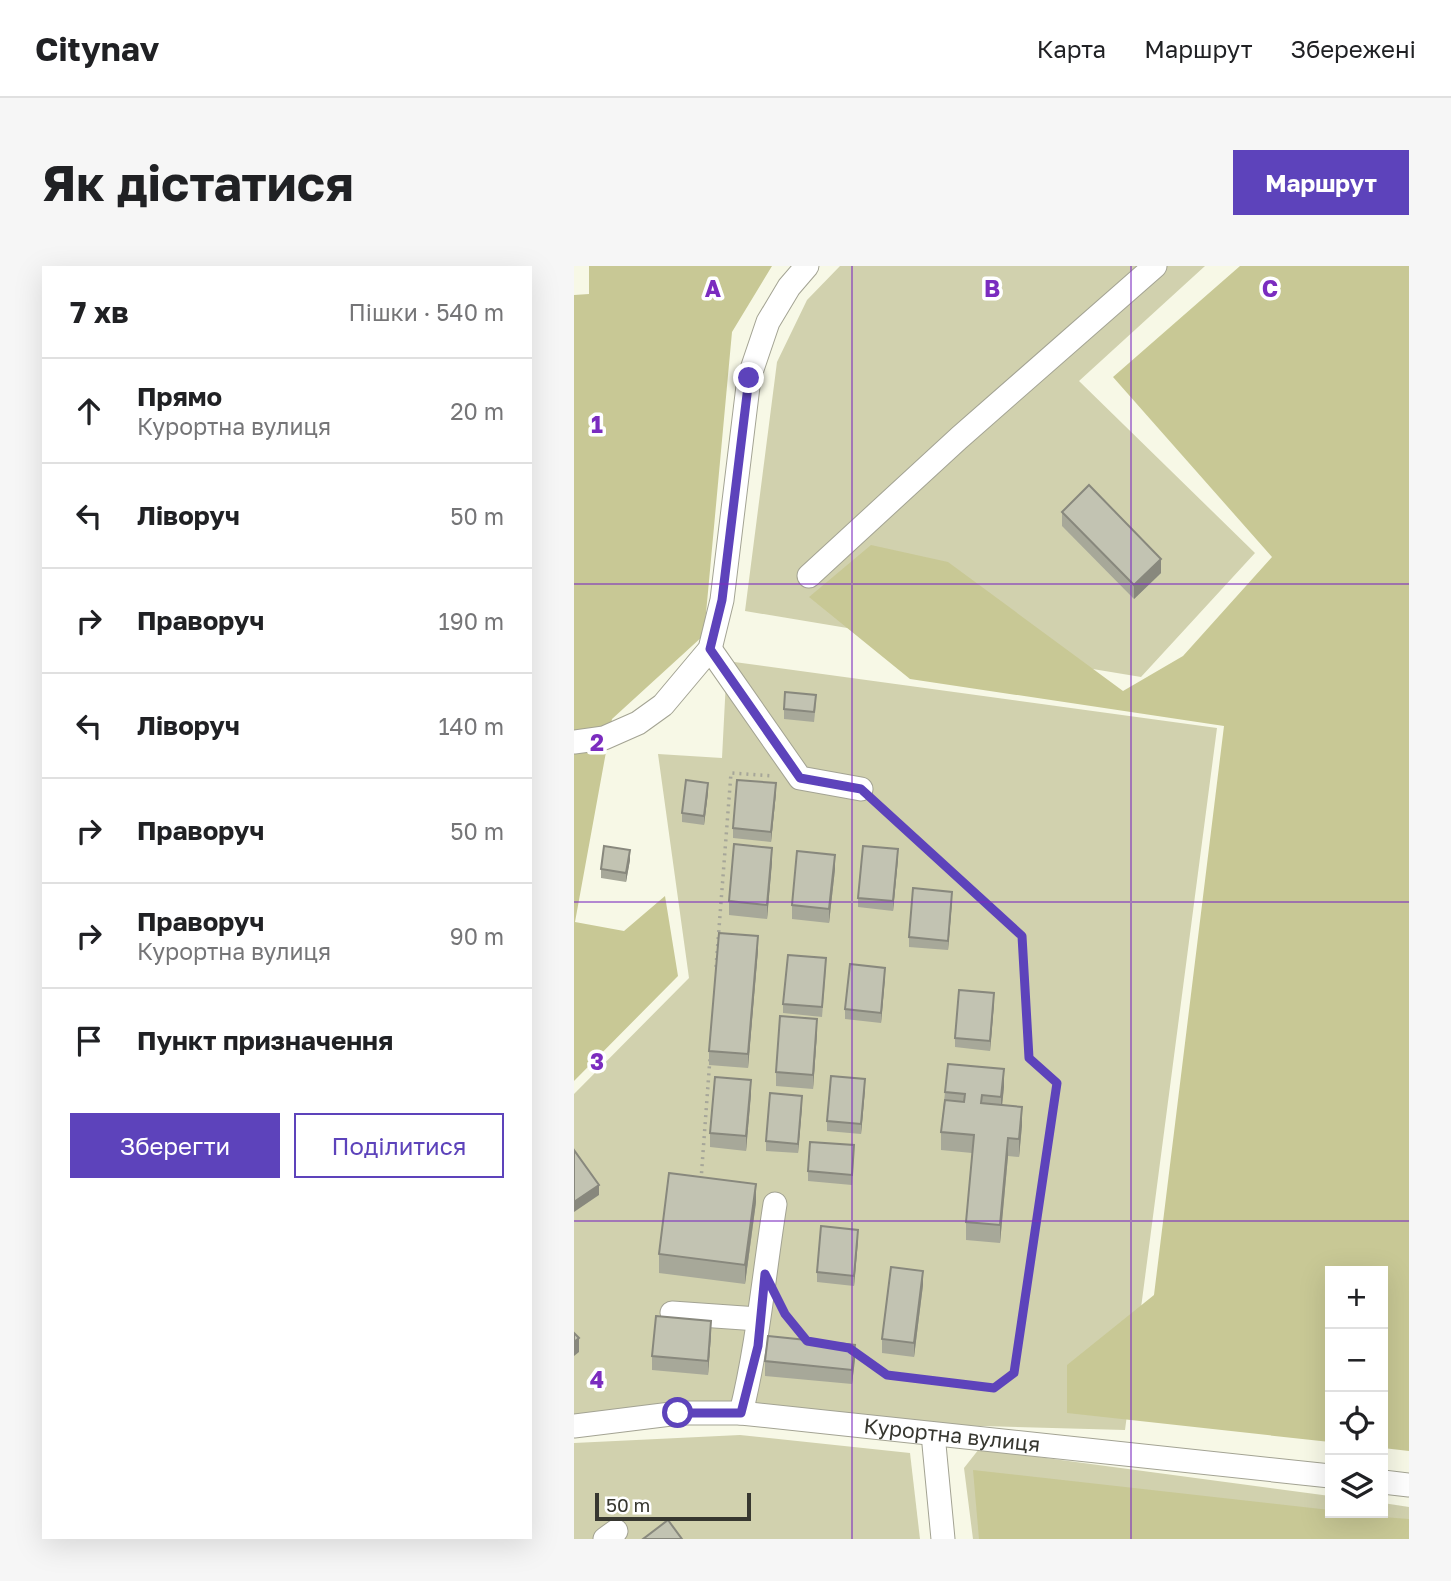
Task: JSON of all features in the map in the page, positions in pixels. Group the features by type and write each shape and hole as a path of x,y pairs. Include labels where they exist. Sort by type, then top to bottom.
{"street":[{"path":"574,741 604,738 638,723 663,705 710,649 722,600 749,378 768,322 792,276 807,266"},
{"path":"809,576 959,438 1155,266"},
{"path":"710,649 800,778 861,789"},
{"path":"741,1413 758,1346 758,1319 775,1204"},
{"path":"672,1313 758,1319"},
{"name":"Курортна вулиця","path":"574,1426 678,1413 741,1413 1325,1475"},
{"path":"933,1434 943,1539"},
{"path":"1388,1483 1409,1485"}],"path":[{"path":"716,979 731,773 800,778"},
{"path":"849,1348 887,1375 994,1388 1014,1373 1057,1083 1029,1058 1022,936 861,789"},
{"path":"700,1185 710,1048"},
{"path":"765,1274 785,1314 807,1341 818,1343"}],"green space":[{"path":"589,266 772,266 732,332 704,635 612,719 575,922 624,931 665,896 678,976 574,1081 574,295 589,294"},
{"path":"840,266 1205,266 1079,381 1255,553 1141,677 745,611 777,362 807,300"},
{"path":"1240,266 1409,266 1409,1451 1388,1449 1388,1266 1325,1266 1325,1441 1067,1413 1067,1365 1154,1295 1224,726 910,679 809,597 871,545 948,562 1123,691 1183,656 1272,557 1113,377"},
{"path":"727,661 1217,728 1125,1430 574,1415 574,1094 689,978 658,754 722,758"},
{"path":"740,1435 910,1453 920,1539 574,1539 574,1443"},
{"path":"979,1449 1325,1495 1325,1518 1388,1518 1388,1504 1409,1507 1409,1539 973,1539 964,1468"},
{"path":"973,1470 1325,1509 1325,1518 1409,1519 1409,1539 979,1539"}],"building":[{"path":"1089,485 1161,559 1134,585 1062,512"},
{"path":"785,692 816,695 814,712 784,709"},
{"path":"686,780 708,783 704,816 682,813"},
{"path":"737,780 776,783 771,832 733,828"},
{"path":"734,844 772,848 767,905 729,901"},
{"path":"604,846 630,850 626,873 601,869"},
{"path":"863,846 898,849 893,901 858,898"},
{"path":"797,851 835,855 829,909 792,905"},
{"path":"913,888 952,892 948,941 909,937"},
{"path":"719,933 758,936 748,1054 709,1051"},
{"path":"788,955 826,958 822,1007 783,1004"},
{"path":"850,964 885,968 881,1013 845,1009"},
{"path":"959,990 994,993 990,1041 955,1038"},
{"path":"780,1016 817,1019 813,1075 776,1072"},
{"path":"948,1064 1004,1069 1001,1097 982,1095 981,1103 1022,1107 1019,1139 1008,1138 1000,1225 966,1222 974,1135 941,1132 945,1100 964,1102 965,1094 945,1092"},
{"path":"831,1076 865,1079 861,1124 827,1121"},
{"path":"715,1077 751,1080 746,1136 710,1133"},
{"path":"770,1093 802,1096 798,1144 766,1141"},
{"path":"810,1142 854,1145 852,1175 808,1171"},
{"path":"574,1150 599,1185 574,1202"},
{"path":"669,1173 756,1184 745,1265 659,1254"},
{"path":"821,1226 858,1230 854,1276 817,1272"},
{"path":"891,1267 923,1271 914,1343 882,1339"},
{"path":"656,1316 711,1321 708,1361 652,1356"},
{"path":"768,1336 855,1345 852,1370 765,1361"},
{"path":"668,1520 682,1539 643,1539"}],"route":[{"path":"678,1413 741,1413 758,1346 758,1319 765,1274 785,1314 807,1341 849,1348 887,1375 994,1388 1014,1373 1057,1083 1029,1058 1022,936 861,789 800,778 710,649 722,600 749,378"}]}
